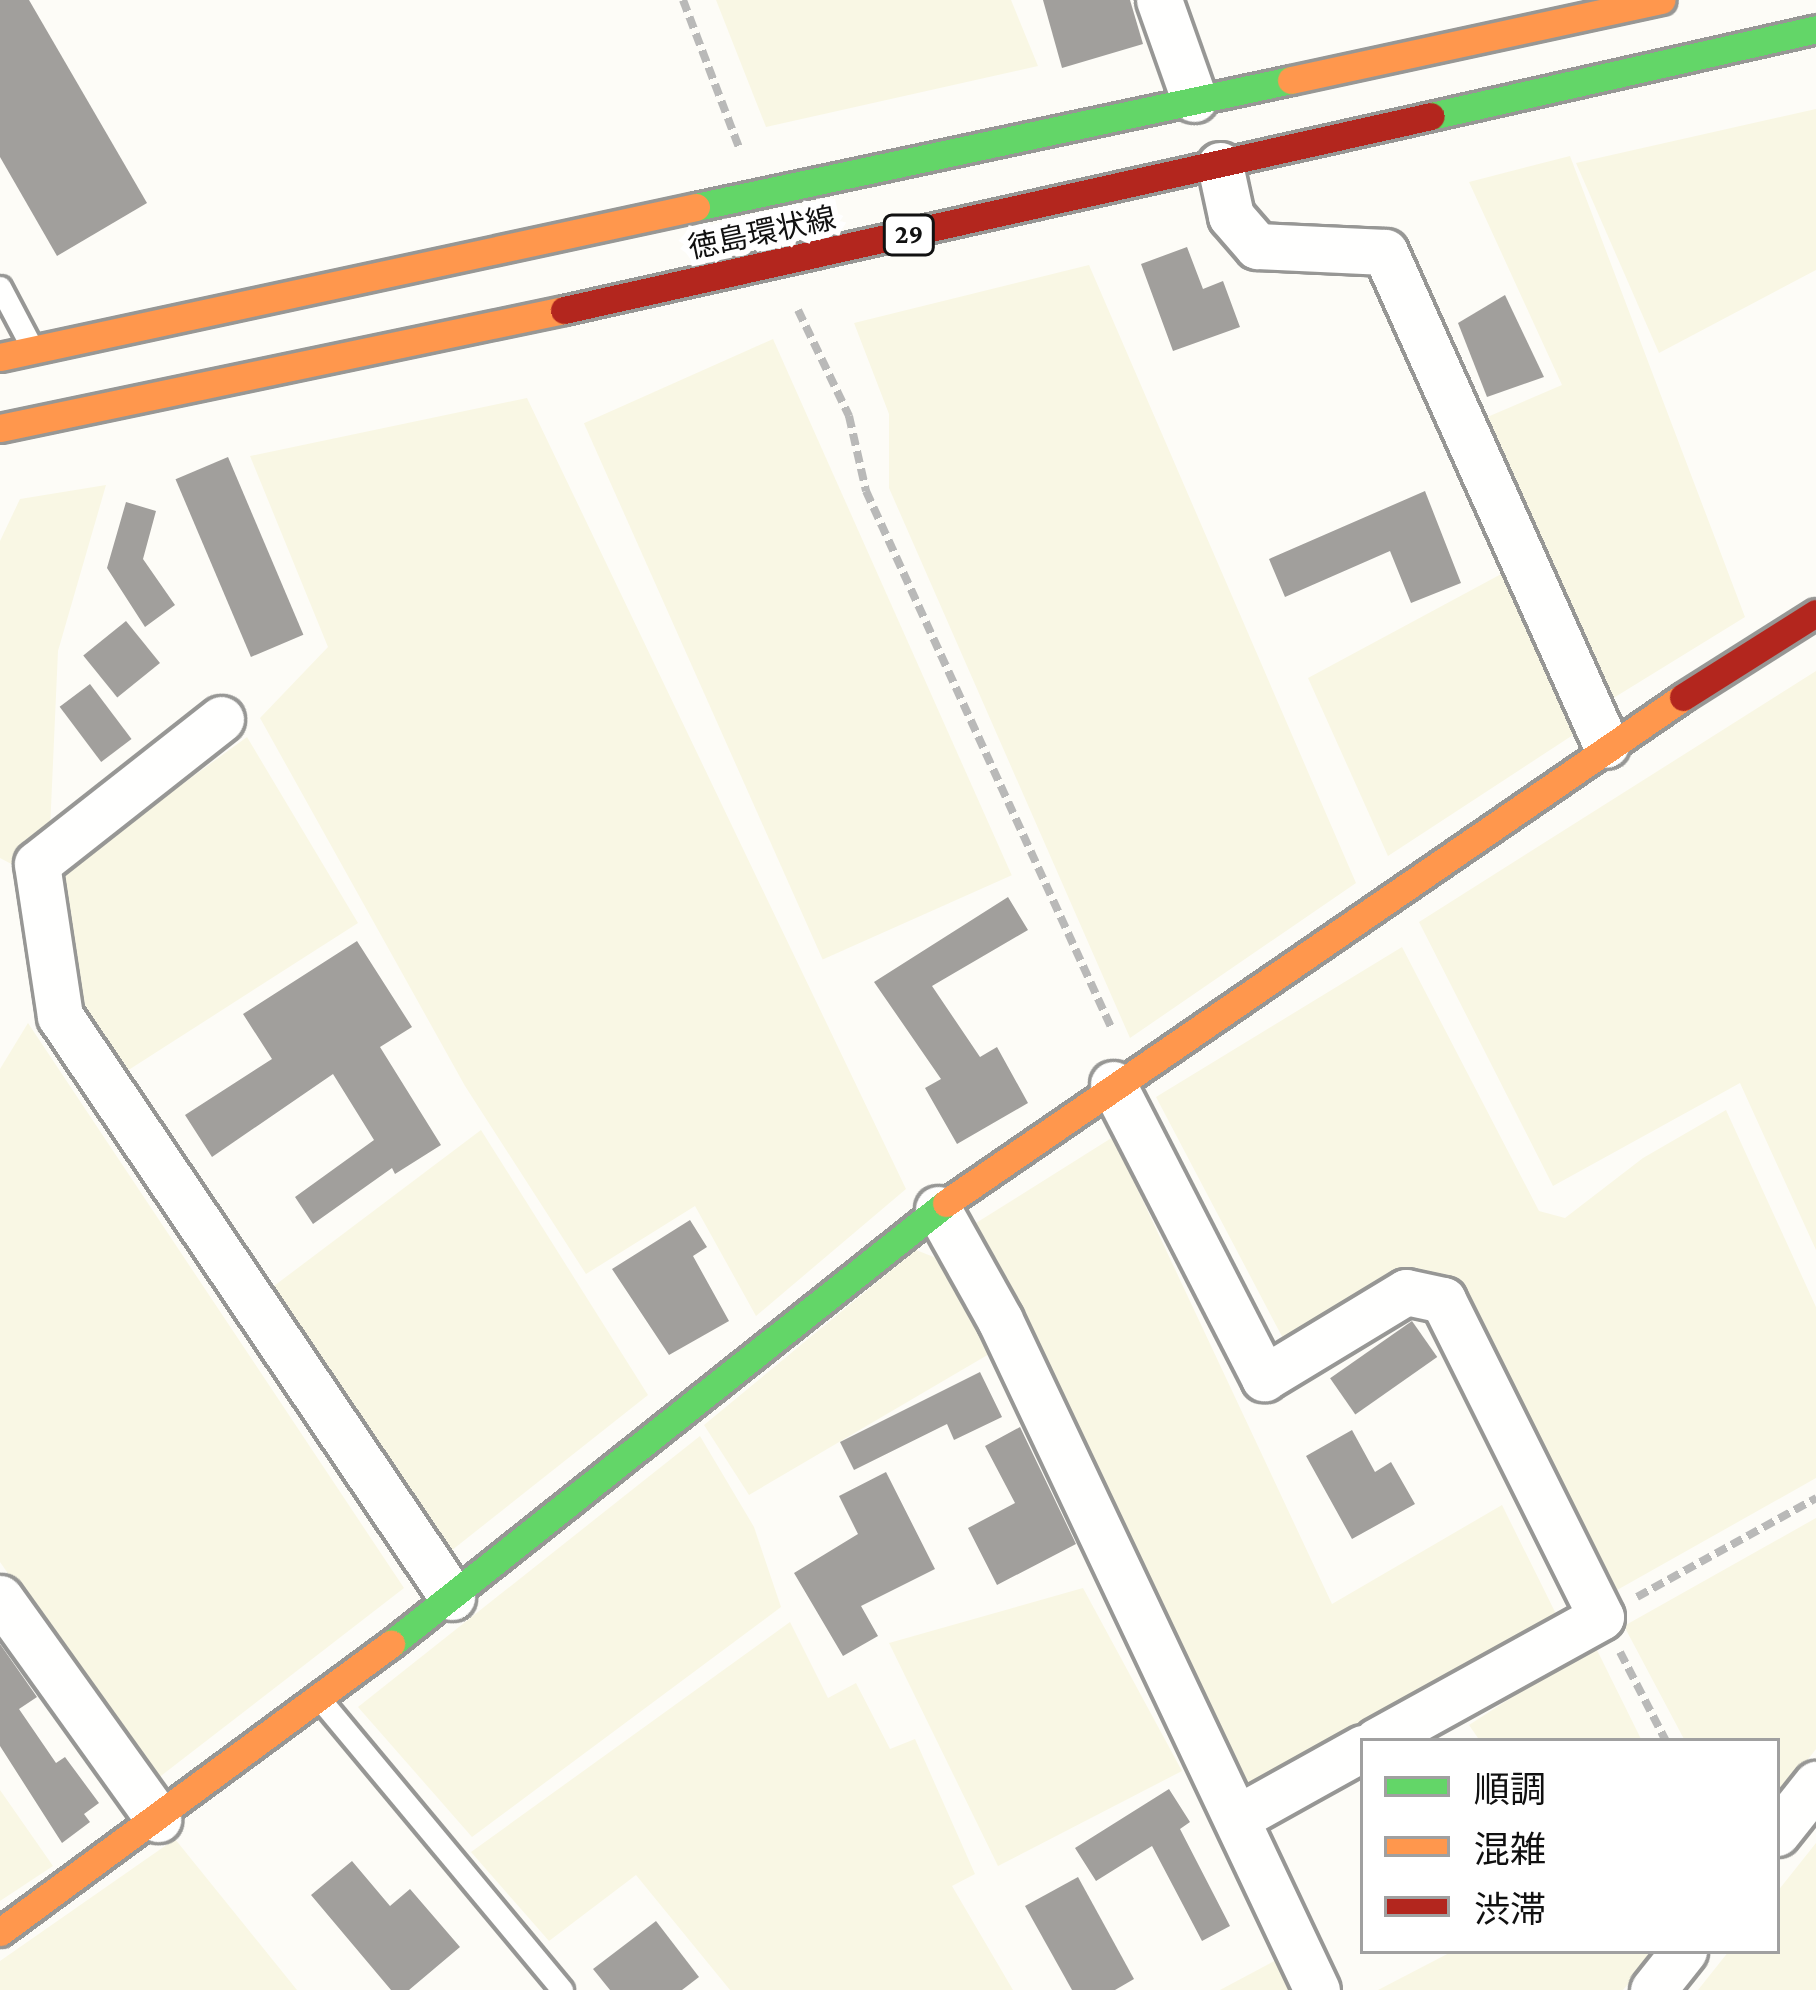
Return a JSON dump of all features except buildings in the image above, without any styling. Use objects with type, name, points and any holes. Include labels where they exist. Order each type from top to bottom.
[{"type":"main road","name":"徳島環状線","points":[[0,357],[1661,0]]},
{"type":"main road","name":"徳島環状線","points":[[0,428],[777,265],[1816,29]]},
{"type":"main road","points":[[0,1932],[321,1700],[938,1210],[1122,1077],[1606,745],[1816,613]]},
{"type":"street","points":[[1159,0],[1194,99]]},
{"type":"street","points":[[1220,165],[1232,216],[1257,247],[1384,252],[1606,745]]},
{"type":"street","points":[[221,719],[37,864],[60,1016],[452,1597]]},
{"type":"street","points":[[1122,1077],[1264,1378],[1406,1292],[1443,1300],[1601,1617],[1381,1738]]},
{"type":"street","points":[[938,1210],[1000,1319],[1317,1990]]},
{"type":"street","points":[[0,1598],[158,1819]]},
{"type":"street","points":[[1237,1818],[1360,1750]]},
{"type":"street","points":[[1780,1829],[1816,1784]]},
{"type":"street","points":[[1653,1990],[1682,1954]]},
{"type":"lane","points":[[0,286],[33,350]]},
{"type":"lane","points":[[321,1700],[562,1990]]},
{"type":"path","points":[[683,0],[758,197]]},
{"type":"path","points":[[777,265],[849,416],[866,491],[1122,1077]]},
{"type":"path","points":[[1664,1738],[1601,1617],[1816,1498]]},
{"type":"shaded area","points":[[716,0],[1011,0],[1038,66],[766,127]]},
{"type":"shaded area","points":[[1816,109],[1816,270],[1659,353],[1576,163]]},
{"type":"shaded area","points":[[1570,156],[1745,617],[1607,702],[1485,418],[1562,385],[1469,182]]},
{"type":"shaded area","points":[[1089,265],[1356,883],[1130,1038],[889,488],[889,414],[854,323]]},
{"type":"shaded area","points":[[773,339],[1012,875],[823,959],[584,423]]},
{"type":"shaded area","points":[[527,398],[906,1189],[756,1316],[695,1206],[586,1274],[465,1086],[260,718],[328,647],[250,456]]},
{"type":"shaded area","points":[[106,485],[58,651],[50,830],[19,868],[0,858],[0,541],[20,499]]},
{"type":"shaded area","points":[[1505,572],[1576,733],[1388,856],[1308,678]]},
{"type":"shaded area","points":[[1816,671],[1816,1250],[1740,1083],[1553,1186],[1419,922]]},
{"type":"shaded area","points":[[247,737],[358,923],[116,1078],[74,990],[52,879]]},
{"type":"shaded area","points":[[1402,947],[1539,1211],[1565,1218],[1643,1158],[1726,1110],[1816,1307],[1816,1478],[1610,1594],[1450,1281],[1411,1270],[1287,1346],[1156,1097]]},
{"type":"shaded area","points":[[28,1023],[404,1588],[153,1782],[0,1562],[0,1069]]},
{"type":"shaded area","points":[[481,1130],[648,1395],[437,1562],[262,1295]]},
{"type":"shaded area","points":[[1113,1137],[1332,1604],[1502,1505],[1562,1626],[1252,1793],[976,1223]]},
{"type":"shaded area","points":[[916,1250],[949,1263],[996,1350],[749,1495],[704,1425]]},
{"type":"shaded area","points":[[700,1436],[754,1527],[781,1607],[472,1837],[358,1707]]},
{"type":"shaded area","points":[[1816,1518],[1816,1749],[1780,1795],[1780,1738],[1683,1738],[1624,1626]]},
{"type":"shaded area","points":[[1083,1588],[1182,1771],[998,1866],[889,1643]]},
{"type":"shaded area","points":[[790,1622],[828,1698],[856,1683],[890,1749],[915,1739],[975,1874],[952,1886],[1013,1990],[730,1990],[636,1875],[549,1941],[471,1852]]},
{"type":"shaded area","points":[[1594,1644],[1641,1738],[1478,1738],[1469,1725]]},
{"type":"shaded area","points":[[0,1790],[53,1866],[0,1901]]},
{"type":"shaded area","points":[[175,1839],[297,1990],[0,1990],[0,1961]]},
{"type":"shaded area","points":[[1816,1843],[1816,1990],[1698,1990],[1727,1954],[1780,1954],[1780,1888]]},
{"type":"shaded area","points":[[1447,1954],[1653,1954],[1623,1990],[1378,1990]]},
{"type":"shaded area","points":[[1278,1959],[1292,1990],[1220,1990]]},
{"type":"traffic: fast","points":[[1431,116],[1816,29]]},
{"type":"traffic: fast","points":[[696,207],[1291,80]]},
{"type":"traffic: fast","points":[[391,1644],[946,1203]]},
{"type":"traffic: slow","points":[[1291,80],[1661,0]]},
{"type":"traffic: slow","points":[[0,357],[696,207]]},
{"type":"traffic: slow","points":[[0,428],[564,310]]},
{"type":"traffic: slow","points":[[946,1203],[1683,697]]},
{"type":"traffic: slow","points":[[0,1932],[391,1644]]},
{"type":"traffic: jam","points":[[564,310],[1431,116]]},
{"type":"traffic: jam","points":[[1683,697],[1816,613]]}]
